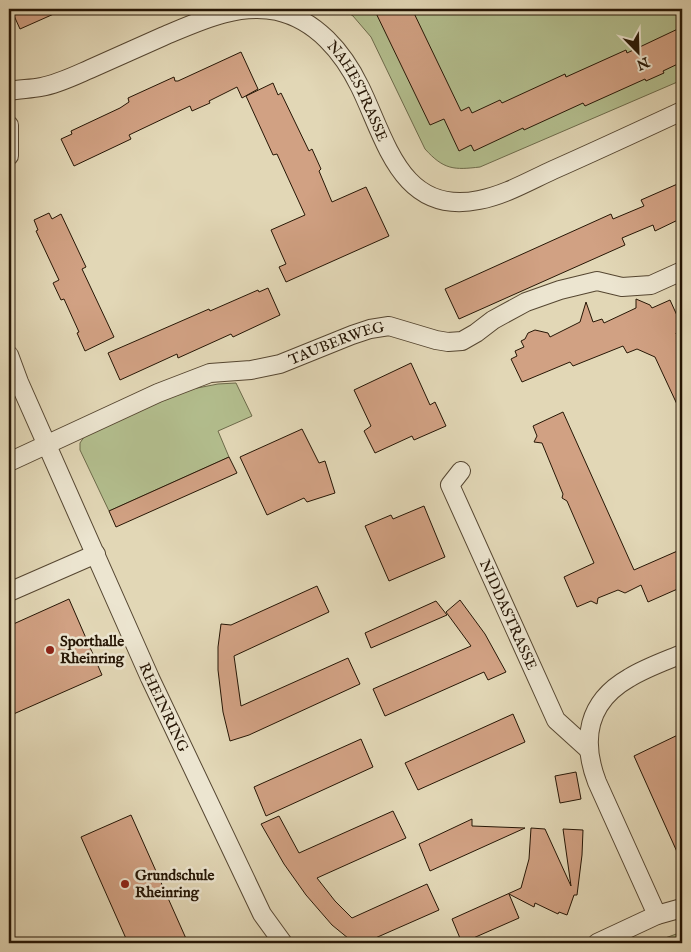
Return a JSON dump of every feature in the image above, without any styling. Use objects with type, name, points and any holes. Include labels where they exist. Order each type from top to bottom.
[{"type":"street","name":"NAHESTRASSE","points":[[9,90],[42,87],[70,77],[206,18],[233,11],[257,9],[278,12],[298,18],[332,43],[360,86],[394,161],[413,186],[424,194],[436,199],[464,202],[480,200],[510,190],[682,111]]},
{"type":"street","points":[[9,125],[9,156]]},
{"type":"street","name":"TAUBERWEG","points":[[9,462],[158,393],[210,373],[251,370],[280,364],[370,329],[389,326],[436,340],[448,342],[462,341],[526,302],[560,290],[597,281],[622,287],[651,285],[682,271]]},
{"type":"street","name":"RHEINRING","points":[[9,355],[150,678],[262,914],[283,943]]},
{"type":"street","name":"NIDDASTRASSE","points":[[461,471],[450,485],[545,696],[556,720],[588,749]]},
{"type":"street","points":[[9,592],[96,554]]},
{"type":"street","points":[[657,915],[597,782],[588,749],[589,732],[594,714],[609,693],[628,678],[682,654]]},
{"type":"street","points":[[597,943],[657,915],[682,908]]},
{"type":"green space","points":[[343,9],[672,9],[682,12],[682,80],[480,167],[450,167],[438,161],[425,149],[371,37],[353,16]]},
{"type":"green space","points":[[236,383],[252,416],[218,431],[229,457],[109,511],[80,450],[80,443],[88,431],[187,390],[218,384]]},
{"type":"green space","points":[[682,932],[682,943],[651,943]]},
{"type":"building","points":[[11,9],[65,9],[20,29]]},
{"type":"building","points":[[374,9],[412,9],[461,111],[469,107],[472,113],[500,100],[502,103],[565,74],[566,77],[626,50],[627,53],[682,27],[682,62],[646,81],[645,79],[585,106],[583,103],[474,151],[471,145],[459,151],[444,119],[430,125]]},
{"type":"building","points":[[241,52],[258,89],[242,98],[237,87],[192,111],[190,106],[129,135],[131,139],[74,166],[61,139],[72,134],[71,131],[120,108],[129,102],[128,98],[174,77],[175,81],[178,81]]},
{"type":"building","points":[[273,83],[278,95],[281,93],[309,151],[312,149],[332,202],[366,187],[389,236],[286,282],[279,267],[286,264],[271,230],[305,215],[277,154],[273,155],[246,96]]},
{"type":"building","points":[[682,182],[682,218],[655,231],[653,225],[622,238],[625,245],[459,319],[445,289],[611,214],[613,219],[644,206],[641,200]]},
{"type":"building","points":[[49,213],[52,219],[61,214],[86,267],[82,269],[114,337],[85,351],[77,333],[79,332],[64,299],[61,300],[53,283],[59,280],[36,231],[38,230],[34,220]]},
{"type":"building","points":[[268,288],[280,315],[233,337],[231,334],[178,358],[177,354],[120,380],[108,353],[209,309],[210,311],[258,290],[259,292]]},
{"type":"building","points":[[636,299],[650,305],[652,308],[670,300],[680,322],[676,334],[682,335],[682,415],[655,357],[637,349],[627,353],[623,346],[573,366],[570,362],[522,382],[511,359],[517,356],[515,351],[524,347],[521,341],[525,339],[528,333],[535,330],[548,333],[550,337],[580,322],[586,302],[593,322],[602,319],[604,323],[636,308]]},
{"type":"building","points":[[411,363],[430,405],[435,402],[446,426],[414,440],[412,436],[375,453],[364,431],[371,426],[354,390]]},
{"type":"building","points":[[563,412],[634,570],[682,549],[682,587],[648,602],[641,585],[625,593],[618,590],[598,598],[597,604],[591,601],[577,607],[564,577],[594,563],[567,501],[562,498],[563,494],[542,443],[534,442],[537,436],[533,426]]},
{"type":"building","points":[[302,429],[319,463],[325,461],[335,493],[307,502],[304,498],[267,515],[240,457]]},
{"type":"building","points":[[229,457],[237,473],[116,527],[109,511]]},
{"type":"building","points":[[424,506],[445,557],[389,581],[365,526],[391,515],[393,519]]},
{"type":"building","points":[[317,586],[329,612],[234,656],[241,706],[348,658],[360,684],[249,735],[230,741],[223,712],[218,670],[221,624],[231,625]]},
{"type":"building","name":"Sporthalle Rheinring","points":[[69,599],[102,675],[9,716],[9,626]]},
{"type":"building","points":[[460,600],[485,634],[506,672],[488,680],[484,672],[385,716],[373,689],[471,646],[446,612]]},
{"type":"building","points":[[436,601],[447,615],[371,648],[365,633]]},
{"type":"building","points":[[513,714],[525,742],[418,790],[405,763]]},
{"type":"building","points":[[682,733],[682,863],[634,756]]},
{"type":"building","points":[[361,739],[373,767],[266,816],[254,787]]},
{"type":"building","points":[[576,772],[581,799],[560,803],[555,776]]},
{"type":"building","points":[[393,811],[406,838],[317,878],[335,901],[352,918],[427,884],[439,910],[364,943],[354,943],[332,925],[306,895],[284,864],[261,824],[279,816],[299,853]]},
{"type":"building","points":[[131,815],[188,943],[128,943],[81,837]]},
{"type":"building","points":[[472,819],[472,826],[525,828],[430,871],[419,844]]},
{"type":"building","points":[[531,828],[545,829],[571,886],[563,829],[583,830],[577,895],[574,895],[567,915],[559,912],[558,914],[535,903],[534,907],[509,894],[519,918],[462,943],[452,919],[521,888],[529,859]]},
{"type":"place","name":"Sporthalle Rheinring","points":[[50,650]]},
{"type":"place","name":"Grundschule Rheinring","points":[[125,884]]}]
